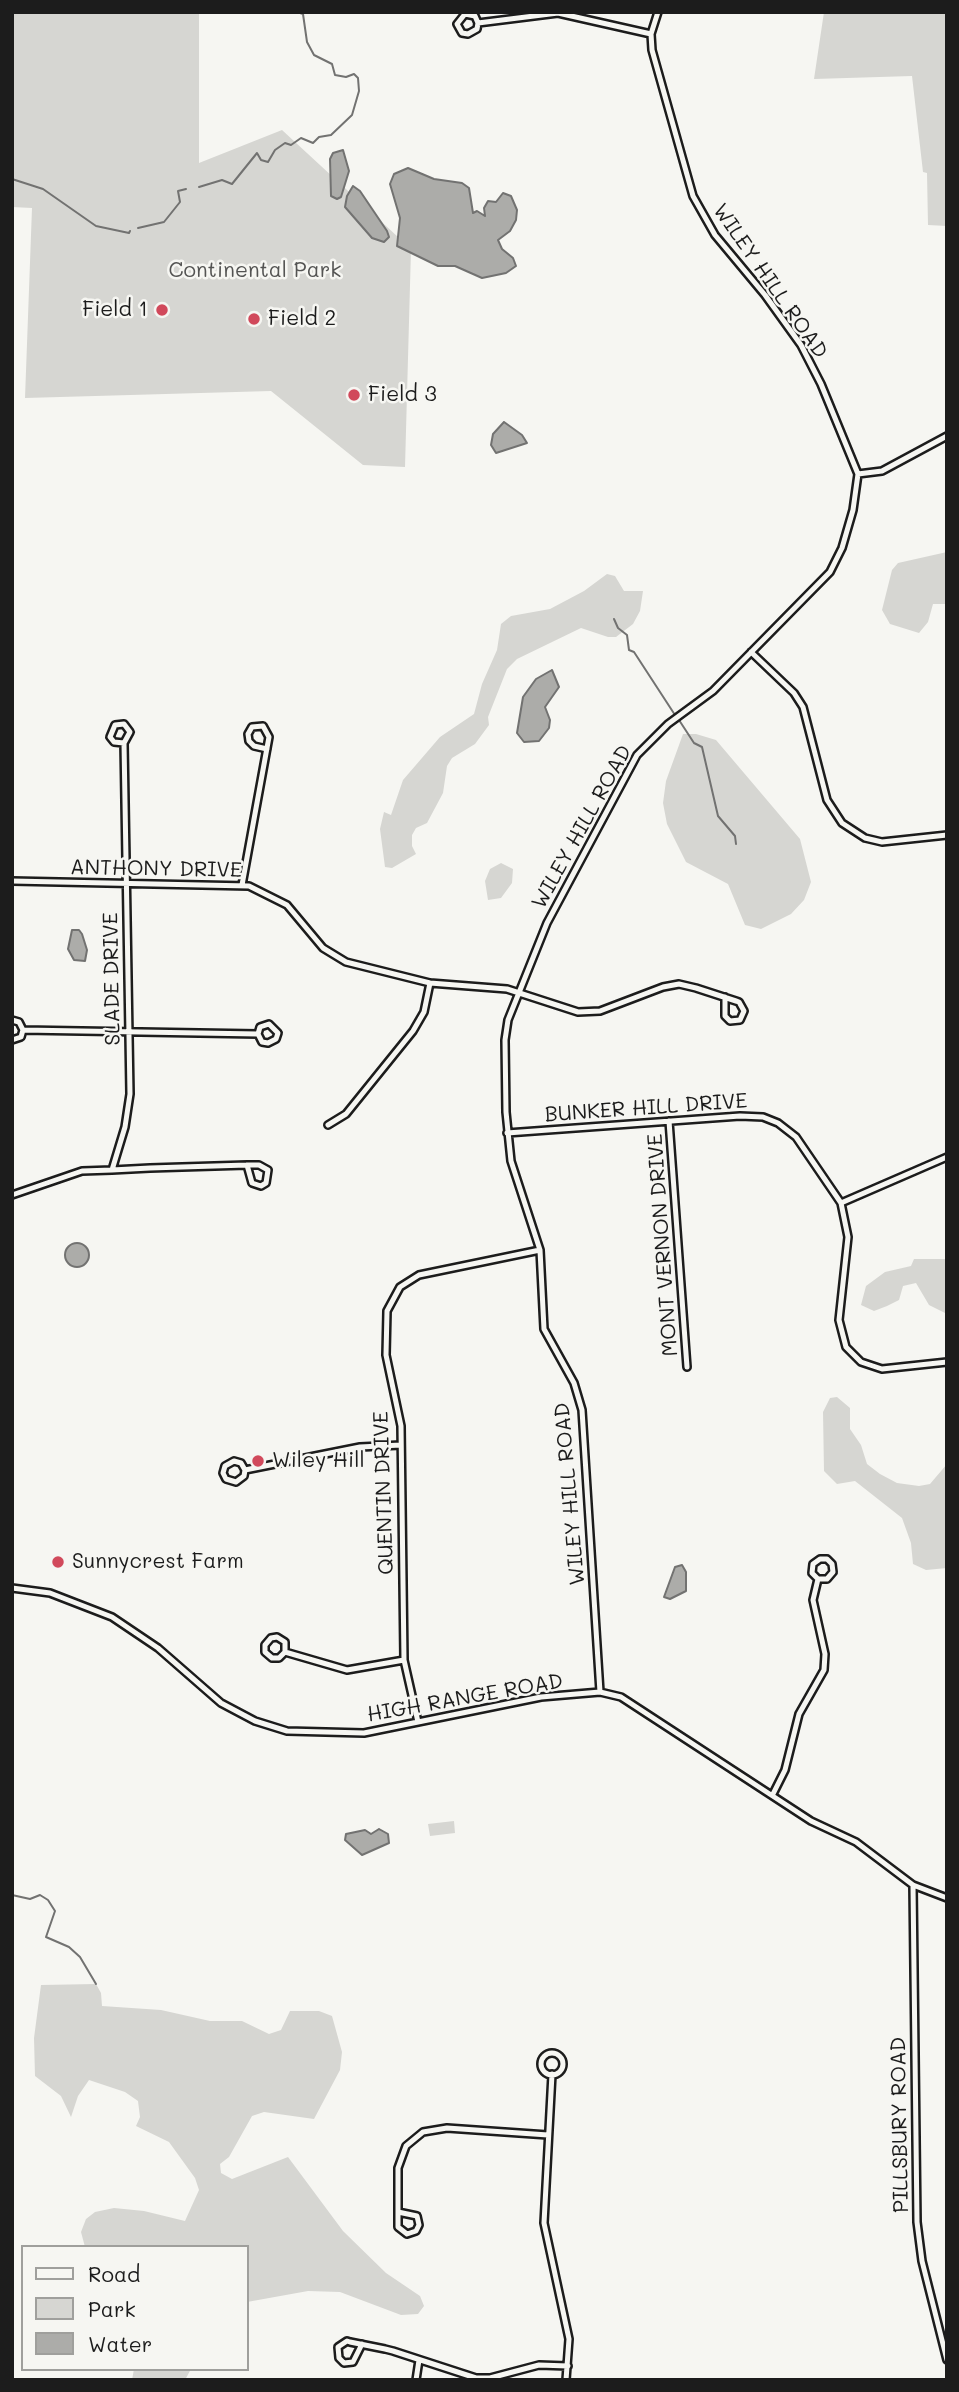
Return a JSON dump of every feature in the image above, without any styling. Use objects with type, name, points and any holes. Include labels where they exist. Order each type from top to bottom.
[{"type":"street","name":"WILEY HILL ROAD","points":[[600,1692],[582,1410],[574,1383],[544,1329],[540,1250],[513,1172],[506,1133],[505,1040],[508,1020],[547,923],[637,755],[664,727],[713,691],[811,594],[835,563],[853,510],[858,474],[821,384],[801,345],[765,295],[715,235],[700,211],[689,185],[658,72],[651,34],[658,12]]},
{"type":"street","points":[[478,23],[558,13],[651,34]]},
{"type":"street","points":[[858,474],[882,471],[947,436]]},
{"type":"street","points":[[751,652],[785,684],[803,707],[810,724],[825,795],[842,823],[855,833],[882,842],[947,835]]},
{"type":"street","points":[[242,885],[267,749],[268,730],[259,725],[252,727],[248,737],[251,744],[267,749]]},
{"type":"street","name":"SLADE DRIVE","points":[[112,1170],[129,1105],[124,743]]},
{"type":"street","name":"ANTHONY DRIVE","points":[[12,881],[242,885],[269,894],[287,905],[336,957],[430,984],[519,992],[583,1013],[600,1011],[674,985],[685,985],[725,997]]},
{"type":"street","points":[[328,1125],[346,1114],[413,1031],[424,1012],[430,984]]},
{"type":"street","points":[[725,997],[742,1004],[744,1014],[740,1020],[730,1021],[725,1016],[725,997]]},
{"type":"street","points":[[12,1020],[19,1022],[23,1031],[21,1037],[12,1040]]},
{"type":"street","points":[[23,1031],[258,1034]]},
{"type":"street","name":"BUNKER HILL DRIVE","points":[[506,1133],[740,1116],[773,1121],[796,1137],[841,1203]]},
{"type":"street","name":"MONT VERNON DRIVE","points":[[670,1121],[687,1367]]},
{"type":"street","points":[[947,1157],[841,1203],[848,1237],[839,1326],[849,1351],[861,1362],[882,1369],[947,1362]]},
{"type":"street","points":[[12,1195],[71,1173],[112,1170],[247,1165],[266,1167],[270,1177],[266,1183],[261,1186],[252,1182],[247,1165]]},
{"type":"street","name":"QUENTIN DRIVE","points":[[418,1722],[404,1660],[400,1415],[385,1350],[387,1311],[396,1292],[409,1280],[424,1274],[540,1250]]},
{"type":"street","points":[[245,1469],[242,1479],[236,1482],[226,1479],[223,1473],[225,1466],[234,1461],[245,1469],[353,1448],[401,1446]]},
{"type":"street","points":[[820,1559],[827,1559],[832,1564],[833,1572],[827,1579],[818,1579],[812,1573],[813,1564],[820,1559]]},
{"type":"street","points":[[773,1794],[785,1770],[799,1714],[824,1670],[825,1654],[813,1600],[818,1579]]},
{"type":"street","name":"HIGH RANGE ROAD","points":[[12,1588],[39,1590],[112,1617],[158,1648],[221,1703],[276,1728],[309,1734],[353,1733],[541,1697],[600,1692],[631,1702],[811,1821],[865,1849],[913,1885],[947,1898]]},
{"type":"street","points":[[271,1638],[280,1638],[286,1645],[285,1651],[281,1657],[272,1658],[265,1652],[265,1642],[271,1638]]},
{"type":"street","points":[[285,1651],[347,1670],[404,1660]]},
{"type":"street","name":"PILLSBURY ROAD","points":[[913,1885],[917,2222],[922,2261],[947,2360]]},
{"type":"street","points":[[551,2053],[557,2054],[563,2062],[560,2071],[552,2074],[546,2072],[542,2065],[545,2056],[551,2053]]},
{"type":"street","points":[[552,2074],[544,2229],[568,2334],[566,2380]]},
{"type":"street","points":[[398,2212],[417,2216],[419,2222],[416,2231],[410,2234],[401,2231],[398,2212],[400,2157],[410,2142],[423,2132],[447,2128],[548,2135]]},
{"type":"street","points":[[362,2344],[353,2362],[344,2362],[339,2358],[337,2352],[341,2344],[362,2344],[481,2378],[539,2365],[568,2367]]},
{"type":"street","points":[[416,2380],[419,2360]]},
{"type":"green space","name":"Continental Park","points":[[12,12],[199,12],[199,163],[282,130],[411,249],[405,467],[363,465],[271,391],[25,398],[32,208],[12,207]]},
{"type":"green space","points":[[824,12],[947,12],[947,226],[928,225],[927,173],[923,172],[912,76],[814,79]]},
{"type":"green space","points":[[947,552],[947,604],[933,604],[928,622],[919,633],[890,624],[882,610],[892,570],[898,563]]},
{"type":"green space","points":[[607,574],[615,576],[624,591],[643,591],[640,611],[633,624],[616,637],[581,628],[517,659],[507,669],[488,717],[489,725],[475,744],[452,758],[447,766],[443,793],[427,823],[416,828],[412,835],[412,846],[416,854],[392,868],[385,867],[380,829],[384,812],[391,815],[403,780],[440,737],[474,714],[482,684],[497,650],[501,624],[511,616],[550,609],[584,591]]},
{"type":"green space","points":[[683,734],[696,734],[716,740],[800,839],[811,882],[804,900],[791,914],[761,929],[745,925],[728,884],[686,862],[667,824],[663,803],[666,781]]},
{"type":"green space","points":[[501,863],[513,869],[512,883],[501,898],[488,900],[485,881],[490,869]]},
{"type":"green space","points":[[914,1259],[947,1259],[947,1314],[929,1305],[916,1283],[903,1286],[899,1300],[887,1306],[874,1311],[861,1305],[866,1286],[885,1272],[911,1266]]},
{"type":"green space","points":[[837,1397],[850,1408],[850,1429],[861,1445],[867,1464],[880,1474],[897,1483],[919,1486],[930,1484],[947,1464],[947,1568],[926,1570],[913,1564],[911,1543],[902,1518],[855,1481],[837,1484],[824,1471],[823,1412],[830,1398]]},
{"type":"green space","points":[[454,1821],[455,1833],[430,1836],[428,1824]]},
{"type":"green space","points":[[96,1984],[101,1993],[102,2006],[161,2010],[210,2021],[242,2021],[269,2034],[281,2030],[290,2011],[319,2011],[332,2016],[342,2052],[340,2070],[314,2119],[264,2112],[252,2116],[229,2157],[220,2164],[221,2173],[232,2179],[288,2157],[343,2231],[386,2273],[420,2296],[424,2306],[418,2314],[401,2315],[340,2292],[308,2291],[248,2302],[248,2245],[84,2245],[81,2232],[86,2219],[95,2212],[114,2208],[144,2211],[185,2221],[199,2190],[195,2178],[169,2142],[136,2126],[140,2117],[138,2101],[125,2092],[89,2080],[78,2096],[71,2117],[61,2096],[35,2076],[34,2038],[41,1985]]},
{"type":"green space","points":[[134,2371],[190,2371],[185,2380],[132,2380]]},
{"type":"water","points":[[343,150],[349,171],[341,197],[337,199],[331,196],[330,159],[333,153]]},
{"type":"water","points":[[408,168],[434,179],[462,183],[469,188],[473,213],[477,211],[485,216],[484,208],[488,201],[496,202],[503,193],[511,196],[517,210],[516,220],[510,231],[498,240],[516,266],[506,273],[482,278],[455,266],[438,266],[397,246],[400,218],[390,184],[394,174]]},
{"type":"water","points":[[353,186],[360,191],[387,231],[389,237],[384,242],[372,238],[345,207]]},
{"type":"water","points":[[504,422],[522,435],[527,443],[496,453],[491,445],[493,434]]},
{"type":"water","points":[[552,670],[559,687],[545,707],[550,720],[549,728],[539,741],[524,742],[517,733],[523,697],[536,679]]},
{"type":"water","points":[[72,930],[79,930],[82,934],[87,950],[85,961],[74,960],[68,949]]},
{"type":"water","points":[[77,1243],[88,1250],[89,1255],[82,1266],[77,1267],[66,1260],[65,1255],[72,1244]]},
{"type":"water","points":[[682,1565],[686,1572],[686,1591],[670,1599],[664,1597],[675,1567]]},
{"type":"water","points":[[379,1829],[388,1834],[389,1843],[362,1855],[345,1840],[346,1834],[365,1830],[371,1834]]},
{"type":"waterway","points":[[199,187],[222,180],[232,184],[257,153],[261,160],[268,162],[275,150],[285,143],[291,145],[301,138],[313,143],[319,137],[331,135],[352,115],[359,91],[358,78],[354,74],[346,77],[335,75],[332,64],[314,55],[307,42],[303,14],[297,12]]},
{"type":"waterway","points":[[12,179],[43,189],[96,226],[129,233],[130,231]]},
{"type":"waterway","points":[[138,228],[164,222],[180,202],[178,191],[186,189]]},
{"type":"waterway","points":[[614,619],[618,628],[627,635],[629,650],[634,652],[675,715]]},
{"type":"waterway","points":[[679,720],[694,743],[702,747],[718,816],[735,836],[736,844]]},
{"type":"waterway","points":[[12,1895],[30,1899],[40,1895],[48,1900],[55,1911],[46,1937],[69,1947],[80,1957],[96,1984]]},
{"type":"place","name":"Field 1","points":[[162,310]]},
{"type":"place","name":"Field 2","points":[[254,319]]},
{"type":"place","name":"Field 3","points":[[354,395]]},
{"type":"place","name":"Wiley Hill","points":[[258,1461]]},
{"type":"place","name":"Sunnycrest Farm","points":[[58,1562]]}]
